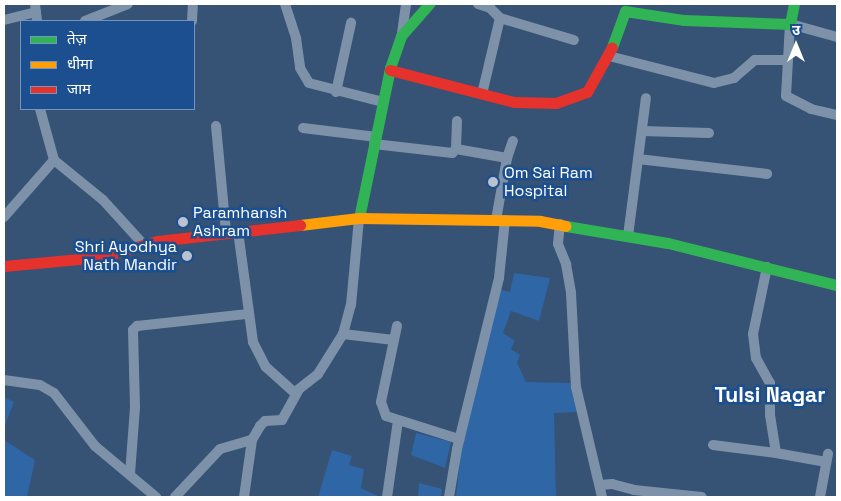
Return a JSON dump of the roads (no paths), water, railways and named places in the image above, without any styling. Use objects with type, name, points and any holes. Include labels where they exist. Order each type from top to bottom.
[{"type":"main road","points":[[359,218],[390,70],[402,36],[429,4]]},
{"type":"main road","points":[[390,70],[514,102],[556,103],[587,92],[609,56],[626,7],[684,20],[790,24],[794,4]]},
{"type":"main road","points":[[4,266],[101,257],[143,244],[226,232],[359,218],[501,220],[560,224],[628,236],[767,267],[837,285]]},
{"type":"street","points":[[88,20],[128,4]]},
{"type":"street","points":[[192,4],[192,20]]},
{"type":"street","points":[[285,4],[296,38],[300,68],[309,83],[336,92],[383,102]]},
{"type":"street","points":[[402,36],[406,4]]},
{"type":"street","points":[[478,4],[490,8],[500,18],[574,40]]},
{"type":"street","points":[[4,20],[36,12]]},
{"type":"street","points":[[482,94],[500,18]]},
{"type":"street","points":[[336,92],[351,23]]},
{"type":"street","points":[[837,37],[790,24],[786,96],[811,109],[837,115]]},
{"type":"street","points":[[609,56],[714,83],[734,78],[755,60],[788,60]]},
{"type":"street","points":[[628,236],[646,98]]},
{"type":"street","points":[[40,110],[54,160],[103,200],[143,244]]},
{"type":"street","points":[[456,149],[457,121]]},
{"type":"street","points":[[216,126],[226,232]]},
{"type":"street","points":[[303,128],[448,153],[456,149],[507,158]]},
{"type":"street","points":[[642,131],[710,133]]},
{"type":"street","points":[[449,497],[459,439],[499,278],[501,220],[507,158],[513,141]]},
{"type":"street","points":[[4,217],[54,160]]},
{"type":"street","points":[[638,160],[767,174]]},
{"type":"street","points":[[244,497],[252,440],[265,421],[282,420],[296,394],[318,374],[343,334],[351,305],[359,218]]},
{"type":"street","points":[[560,224],[558,244],[571,293],[576,388],[602,497]]},
{"type":"street","points":[[238,231],[248,314],[258,355],[296,394]]},
{"type":"street","points":[[767,267],[753,334],[756,358],[770,383],[770,415],[776,453]]},
{"type":"street","points":[[130,474],[135,407],[132,330],[137,326],[248,314]]},
{"type":"street","points":[[397,326],[382,402],[386,416],[459,439]]},
{"type":"street","points":[[343,334],[394,340]]},
{"type":"street","points":[[4,380],[40,385],[54,393],[95,446],[156,497]]},
{"type":"street","points":[[387,497],[398,421]]},
{"type":"street","points":[[175,497],[220,450],[252,440]]},
{"type":"street","points":[[713,445],[827,458],[820,497]]},
{"type":"street","points":[[600,486],[612,484],[634,490],[702,497]]},
{"type":"place","name":"Om Sai Ram Hospital","points":[[493,182]]},
{"type":"place","name":"Paramhansh Ashram","points":[[183,222]]},
{"type":"place","name":"Shri Ayodhya Nath Mandir","points":[[187,256]]},
{"type":"district","name":"Tulsi Nagar","points":[[770,395]]}]
